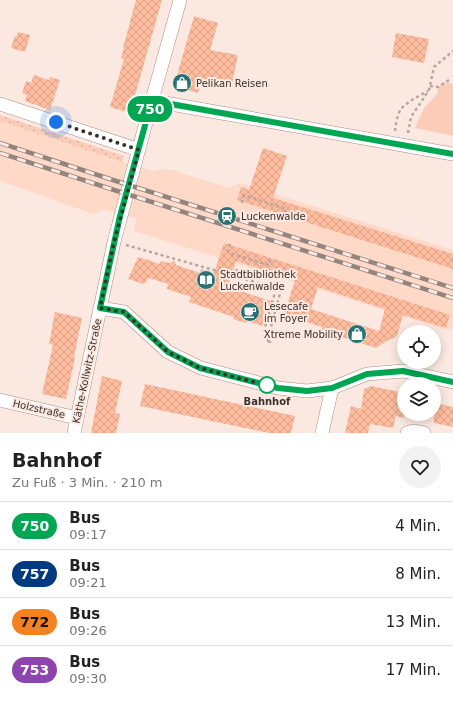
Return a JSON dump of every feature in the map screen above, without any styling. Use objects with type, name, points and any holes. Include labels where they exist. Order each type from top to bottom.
[{"type":"street","name":"Käthe-Kollwitz-Straße","points":[[74,433],[114,242],[180,0]]},
{"type":"street","points":[[152,100],[453,154]]},
{"type":"street","points":[[0,104],[139,150]]},
{"type":"street","points":[[100,308],[124,312],[168,352],[200,368],[278,388],[307,391],[332,388],[367,374],[403,371],[453,382]]},
{"type":"street","points":[[322,433],[332,388]]},
{"type":"street","name":"Holzstraße","points":[[0,400],[77,418]]},
{"type":"street","points":[[407,433],[413,431],[424,433]]},
{"type":"path","points":[[399,144],[411,117],[429,90],[434,67],[453,51]]},
{"type":"path","points":[[430,86],[438,87],[449,80]]},
{"type":"path","points":[[399,144],[396,120],[401,110],[411,101],[429,90]]},
{"type":"path","points":[[242,203],[244,196],[286,209],[284,216]]},
{"type":"path","points":[[114,242],[281,290],[270,330],[270,343],[263,334],[276,289]]},
{"type":"path","points":[[230,244],[228,252],[258,262],[269,265],[271,257]]},
{"type":"path","points":[[235,276],[237,270]]},
{"type":"shaded area","points":[[444,82],[453,84],[453,136],[415,128],[424,108],[438,93],[438,87]]},
{"type":"shaded area","points":[[0,115],[124,156],[122,162],[0,121]]},
{"type":"shaded area","points":[[0,121],[153,171],[163,169],[172,170],[229,188],[240,183],[453,250],[453,328],[446,330],[441,328],[441,325],[430,325],[134,231],[136,219],[105,210],[93,214],[0,181]]},
{"type":"building","points":[[136,0],[162,0],[130,113],[110,107],[124,59],[121,58],[123,48]]},
{"type":"building","points":[[194,16],[218,23],[210,50],[238,55],[231,88],[202,81],[198,93],[174,86]]},
{"type":"building","points":[[18,32],[30,35],[25,52],[11,48]]},
{"type":"building","points":[[396,33],[429,39],[424,63],[392,57]]},
{"type":"building","points":[[34,75],[49,80],[50,77],[60,80],[50,110],[25,101],[27,95],[22,93],[26,81],[31,83]]},
{"type":"building","points":[[263,148],[287,156],[273,198],[453,254],[453,269],[237,200],[241,187],[249,190]]},
{"type":"building","points":[[224,243],[450,315],[446,328],[441,326],[441,325],[436,325],[403,315],[400,325],[397,325],[397,336],[376,348],[321,330],[322,327],[284,315],[295,280],[236,261],[228,287],[271,301],[263,326],[233,319],[234,317],[189,302],[191,297],[167,289],[168,284],[149,278],[144,284],[128,279],[138,257],[160,264],[161,261],[169,263],[174,261],[176,265],[200,273],[201,269],[214,273]],"holes":[[[318,287],[385,309],[379,331],[311,309]]]},
{"type":"building","points":[[55,312],[82,318],[66,399],[42,394],[53,345],[49,344]]},
{"type":"building","points":[[102,376],[122,381],[115,413],[120,414],[116,433],[91,433]]},
{"type":"building","points":[[145,384],[295,416],[291,433],[269,433],[140,406]]},
{"type":"building","points":[[371,386],[397,391],[397,416],[393,428],[370,424],[368,433],[345,433],[351,406],[361,409],[364,389]]},
{"type":"building","points":[[441,404],[453,407],[453,427],[434,423],[434,421],[441,421]]},
{"type":"railway","points":[[0,143],[453,288]]},
{"type":"railway","points":[[0,153],[453,298]]},
{"type":"bus line","name":"750","points":[[453,154],[152,100],[120,216],[100,308],[124,312],[168,352],[200,368],[278,388],[307,391],[332,388],[367,374],[403,371],[453,382]]},
{"type":"place","name":"Pelikan Reisen","points":[[182,83]]},
{"type":"place","name":"Luckenwalde","points":[[227,216]]},
{"type":"place","name":"Stadtbibliothek Luckenwalde","points":[[206,280]]},
{"type":"place","name":"Lesecafe im Foyer","points":[[250,312]]},
{"type":"place","name":"Xtreme Mobility","points":[[357,334]]},
{"type":"place","name":"Bahnhof","points":[[267,385]]},
{"type":"route","points":[[56,122],[139,150],[120,216],[100,308],[124,312],[168,352],[200,368],[267,385]]}]
